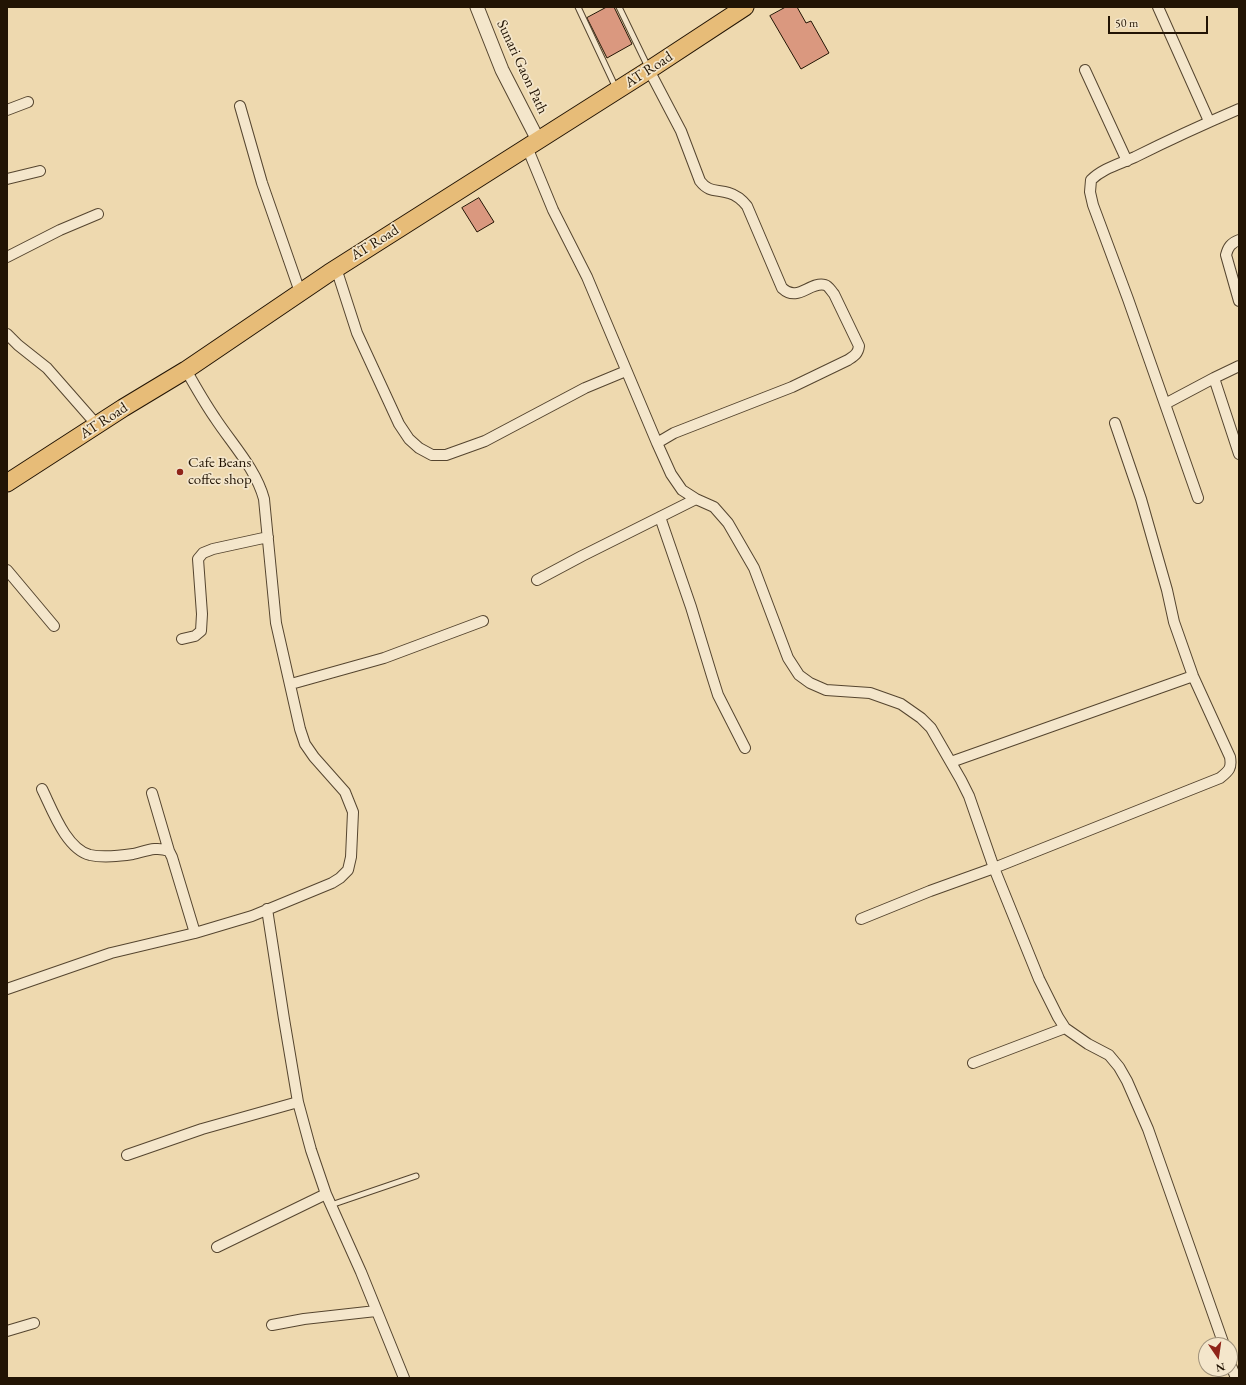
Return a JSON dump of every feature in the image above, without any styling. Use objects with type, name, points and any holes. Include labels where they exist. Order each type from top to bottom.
[{"type":"highway","name":"AT Road","points":[[7,483],[186,370],[336,268],[649,70],[744,7]]},
{"type":"street","name":"Sunari Gaon Path","points":[[477,7],[533,143]]},
{"type":"street","points":[[1158,7],[1209,121]]},
{"type":"street","points":[[649,70],[681,131],[700,181],[710,190],[730,193],[744,202],[782,288],[786,291],[798,293],[816,286],[824,285],[829,288],[834,294],[859,346],[859,351],[856,355],[841,364],[792,387],[674,433],[657,443]]},
{"type":"street","points":[[1085,70],[1127,161]]},
{"type":"street","points":[[7,110],[28,102]]},
{"type":"street","points":[[240,106],[262,183],[300,292]]},
{"type":"street","points":[[1198,498],[1093,205],[1090,192],[1091,180],[1099,172],[1127,161],[1209,121],[1239,109]]},
{"type":"street","points":[[533,143],[553,210],[587,277],[671,474],[682,490],[696,499],[714,507],[728,523],[754,568],[788,658],[799,676],[826,690],[870,693],[901,704],[932,728],[968,796],[994,868],[1039,979],[1058,1017],[1065,1028],[1088,1044],[1109,1055],[1119,1067],[1127,1081],[1148,1129],[1221,1337]]},
{"type":"street","points":[[7,179],[40,171]]},
{"type":"street","points":[[7,257],[60,230],[98,214]]},
{"type":"street","points":[[1239,240],[1228,247],[1226,255],[1239,301]]},
{"type":"street","points":[[336,268],[358,333],[399,424],[409,439],[419,448],[432,455],[446,455],[485,441],[585,388],[626,371]]},
{"type":"street","points":[[7,334],[18,345],[47,368],[97,425]]},
{"type":"street","points":[[1165,404],[1239,366]]},
{"type":"street","points":[[7,989],[111,953],[195,933],[252,916],[332,883],[348,870],[351,857],[353,812],[345,792],[314,757],[305,744],[300,729],[276,623],[264,499],[260,486],[186,370]]},
{"type":"street","points":[[1214,378],[1236,438],[1239,454]]},
{"type":"street","points":[[861,919],[1220,778],[1228,772],[1232,764],[1230,757],[1193,676],[1174,622],[1167,590],[1141,499],[1115,423]]},
{"type":"street","points":[[537,580],[696,499]]},
{"type":"street","points":[[660,517],[691,607],[718,694],[744,748]]},
{"type":"street","points":[[182,639],[195,636],[201,631],[202,614],[198,559],[203,553],[213,549],[268,537]]},
{"type":"street","points":[[7,570],[54,626]]},
{"type":"street","points":[[291,684],[384,658],[483,621]]},
{"type":"street","points":[[951,762],[1193,676]]},
{"type":"street","points":[[42,789],[57,820],[69,840],[76,847],[89,855],[119,856],[154,848],[169,850]]},
{"type":"street","points":[[152,793],[195,933]]},
{"type":"street","points":[[267,909],[298,1102],[311,1150],[326,1194],[361,1272],[404,1378]]},
{"type":"street","points":[[973,1063],[1065,1028]]},
{"type":"street","points":[[127,1155],[202,1129],[298,1102]]},
{"type":"street","points":[[217,1247],[326,1194]]},
{"type":"street","points":[[272,1325],[304,1319],[376,1311]]},
{"type":"street","points":[[7,1331],[34,1323]]},
{"type":"lane","points":[[578,7],[617,90]]},
{"type":"lane","points":[[619,7],[649,70]]},
{"type":"lane","points":[[331,1205],[416,1176]]},
{"type":"building","points":[[607,7],[614,7],[632,44],[607,58],[587,18]]},
{"type":"building","points":[[786,7],[797,7],[806,23],[811,21],[829,53],[801,69],[770,16]]},
{"type":"building","points":[[479,198],[494,222],[477,232],[462,208]]},
{"type":"place","name":"Cafe Beans coffee shop","points":[[180,472]]}]
